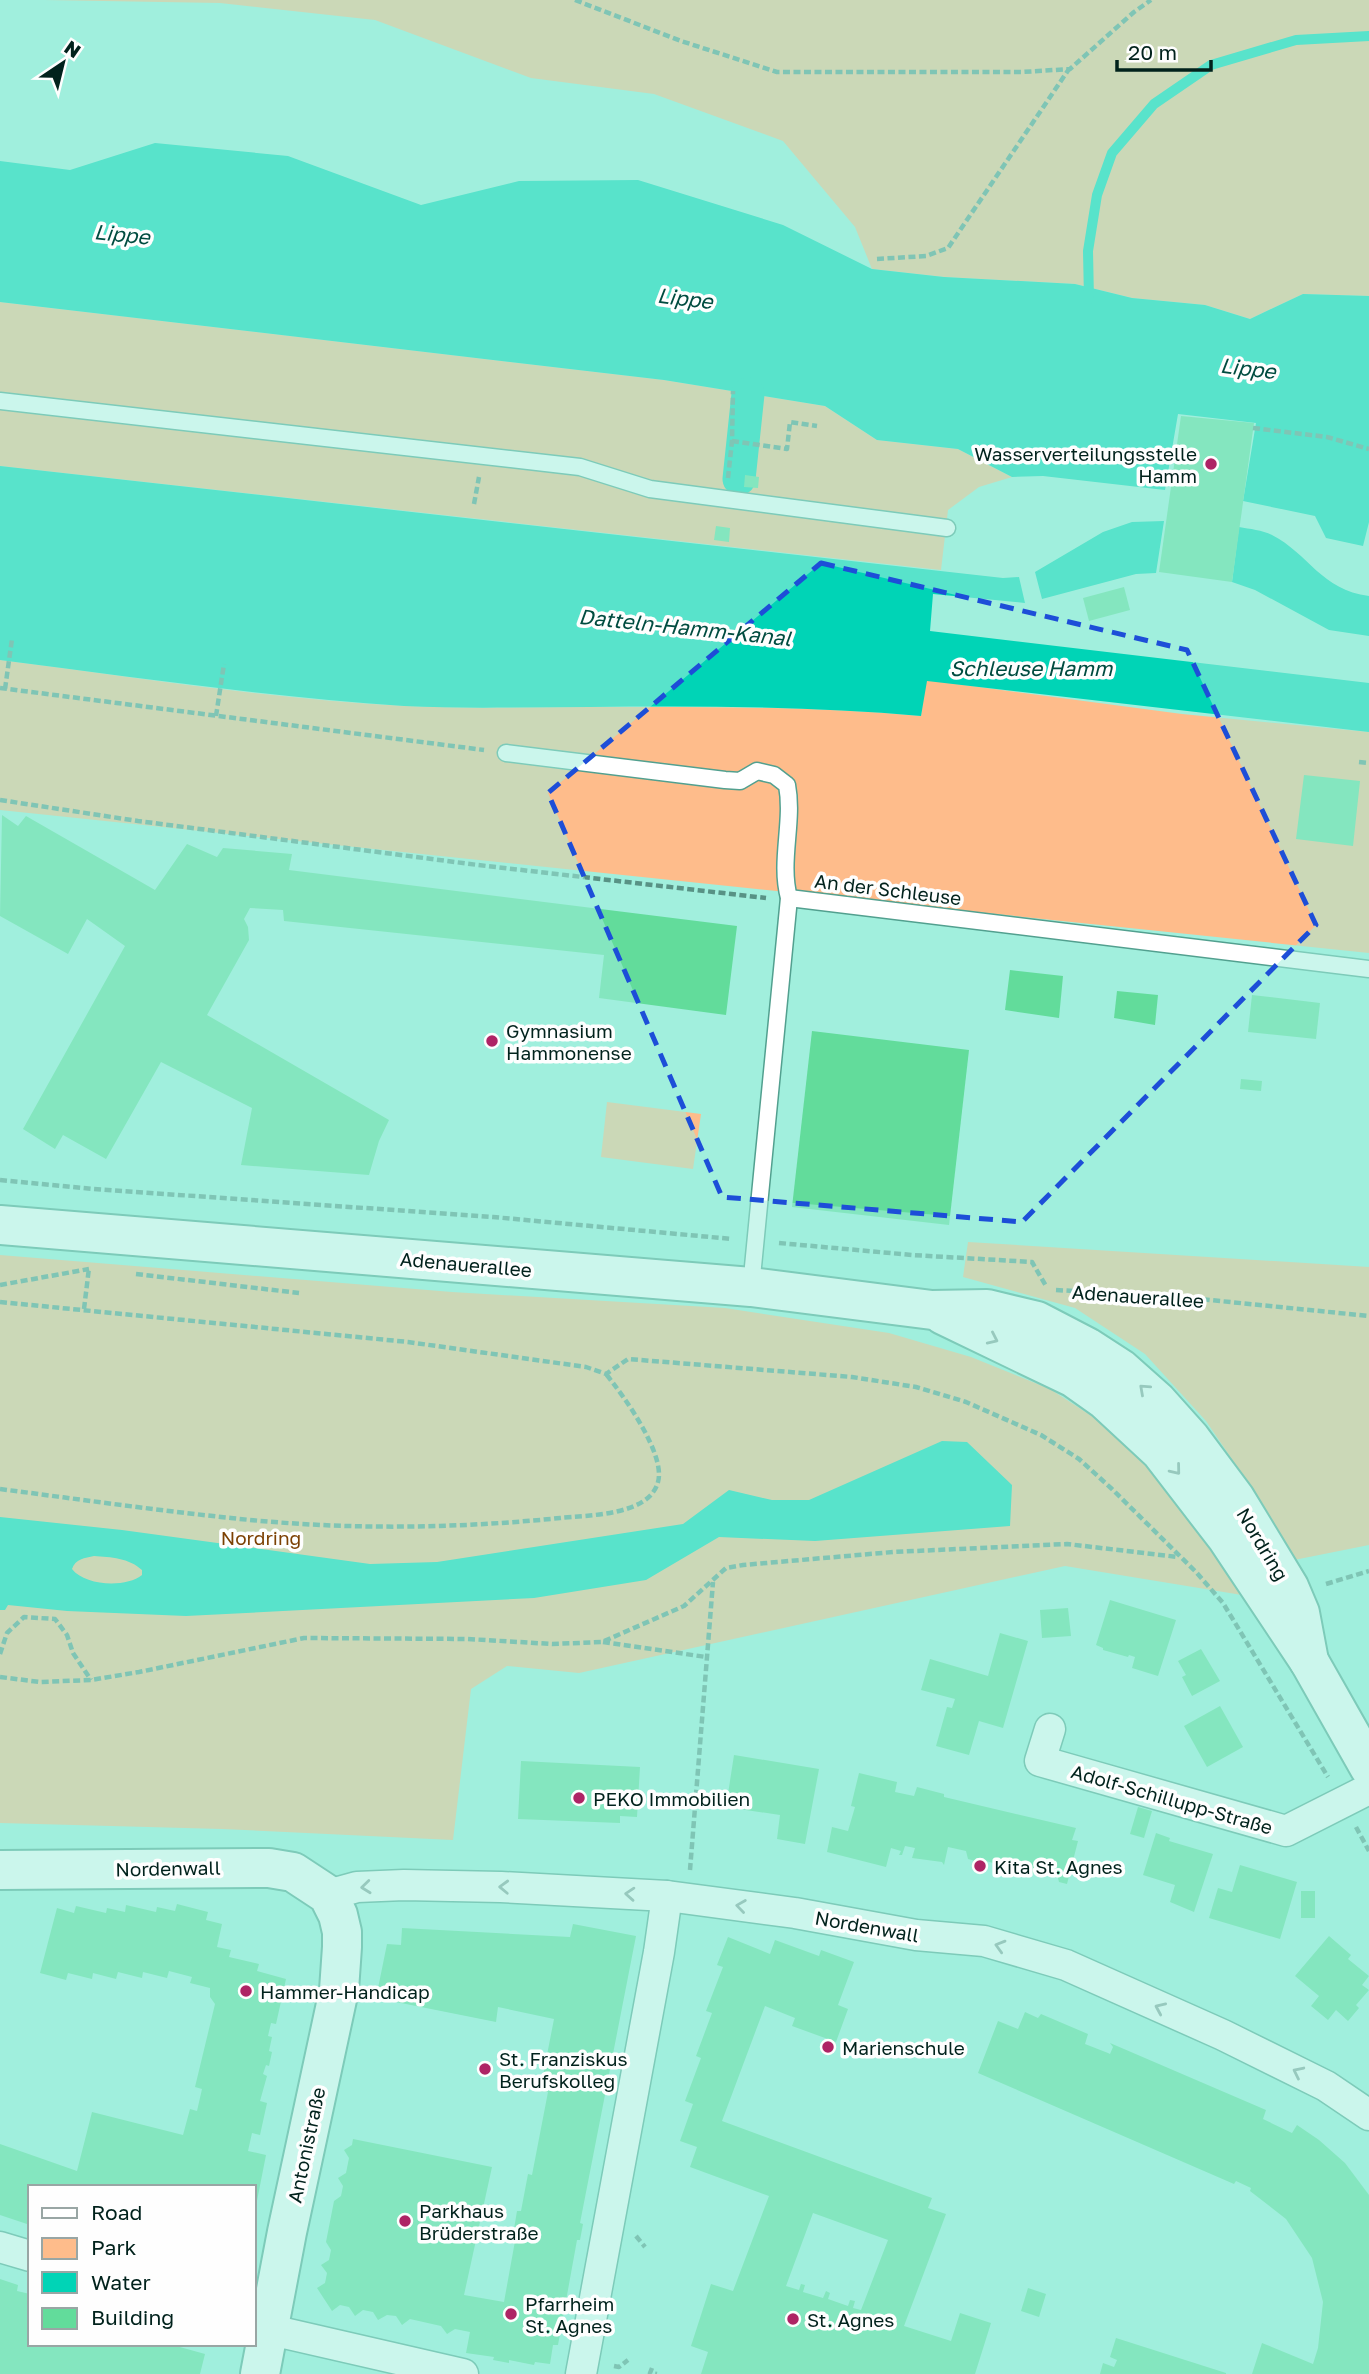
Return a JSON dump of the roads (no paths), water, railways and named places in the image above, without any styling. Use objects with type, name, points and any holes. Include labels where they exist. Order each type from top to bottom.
[{"type":"main road","name":"Adenauerallee","points":[[0,1225],[751,1287],[932,1310],[987,1309],[1037,1321],[1087,1347],[1121,1369],[1157,1401],[1191,1439]]},
{"type":"main road","name":"Adenauerallee","points":[[932,1310],[1038,1359],[1074,1378],[1105,1400],[1160,1451],[1227,1538]]},
{"type":"main road","name":"Nordring","points":[[1191,1439],[1235,1498],[1289,1587],[1300,1614],[1309,1661]]},
{"type":"main road","name":"Nordring","points":[[1227,1538],[1309,1661],[1369,1767]]},
{"type":"main road","name":"Nordenwall","points":[[0,1870],[269,1868],[293,1872],[333,1905]]},
{"type":"main road","name":"Antonistraße","points":[[260,2374],[261,2328],[339,1990],[342,1940],[333,1905]]},
{"type":"street","name":"Adolf-Schillupp-Straße","points":[[1050,1729],[1040,1761],[1286,1831],[1356,1796]]},
{"type":"street","name":"Nordenwall","points":[[333,1905],[357,1887],[501,1887],[677,1897],[795,1913],[916,1935],[984,1941],[1066,1965],[1326,2086],[1369,2115]]},
{"type":"street","points":[[581,2374],[659,1952],[677,1897]]},
{"type":"street","points":[[0,2247],[28,2255]]},
{"type":"street","points":[[261,2328],[463,2374]]},
{"type":"lane","points":[[0,401],[580,467],[650,489],[947,527]]},
{"type":"lane","points":[[506,753],[725,780],[740,781],[757,771],[774,775],[786,785],[790,800],[785,882],[789,898]]},
{"type":"lane","name":"An der Schleuse","points":[[751,1287],[789,898],[1369,970]]},
{"type":"water","name":"Lippe","points":[[155,143],[288,156],[421,205],[519,181],[638,180],[783,225],[872,269],[944,277],[1075,284],[1132,298],[1205,305],[1250,319],[1303,294],[1369,296],[1369,522],[1363,546],[1326,538],[1315,516],[1243,501],[1256,423],[1178,414],[1165,490],[1043,476],[1012,477],[958,449],[877,440],[825,406],[664,380],[0,302],[0,161],[70,170]]},
{"type":"water","points":[[0,466],[1003,578],[1019,577],[1025,603],[933,594],[930,631],[1369,683],[1369,732],[927,681],[921,716],[755,707],[427,707],[252,692],[0,660]]},
{"type":"water","points":[[1164,521],[1156,573],[1136,574],[1042,599],[1035,572],[1103,532],[1132,522]]},
{"type":"water","points":[[1239,527],[1272,535],[1339,587],[1369,596],[1369,636],[1329,630],[1255,590],[1232,582]]},
{"type":"water","points":[[942,1441],[967,1442],[1012,1485],[1010,1526],[815,1541],[719,1537],[646,1580],[534,1598],[186,1616],[67,1611],[8,1605],[5,1610],[0,1610],[0,1517],[122,1530],[370,1564],[437,1562],[683,1524],[729,1490],[772,1500],[809,1500]],"holes":[[[94,1556],[131,1563],[142,1570],[142,1575],[126,1582],[106,1583],[86,1579],[72,1569],[75,1563]]]},
{"type":"waterway","points":[[1089,299],[1088,251],[1097,195],[1112,153],[1154,104],[1211,65],[1296,40],[1369,36]]},
{"type":"waterway","points":[[739,479],[748,394]]},
{"type":"place","name":"Wasserverteilungsstelle Hamm","points":[[1211,464]]},
{"type":"place","name":"Gymnasium Hammonense","points":[[492,1041]]},
{"type":"place","name":"PEKO Immobilien","points":[[579,1798]]},
{"type":"place","name":"Kita St. Agnes","points":[[980,1866]]},
{"type":"place","name":"Hammer-Handicap","points":[[246,1991]]},
{"type":"place","name":"Marienschule","points":[[828,2047]]},
{"type":"place","name":"St. Franziskus Berufskolleg","points":[[485,2069]]},
{"type":"place","name":"Parkhaus Brüderstraße","points":[[405,2221]]},
{"type":"place","name":"Pfarrheim St. Agnes","points":[[511,2314]]},
{"type":"place","name":"St. Agnes","points":[[793,2319]]},
{"type":"water label","name":"Datteln-Hamm-Kanal","points":[[685,627]]},
{"type":"water label","name":"Schleuse Hamm","points":[[1031,668]]}]
